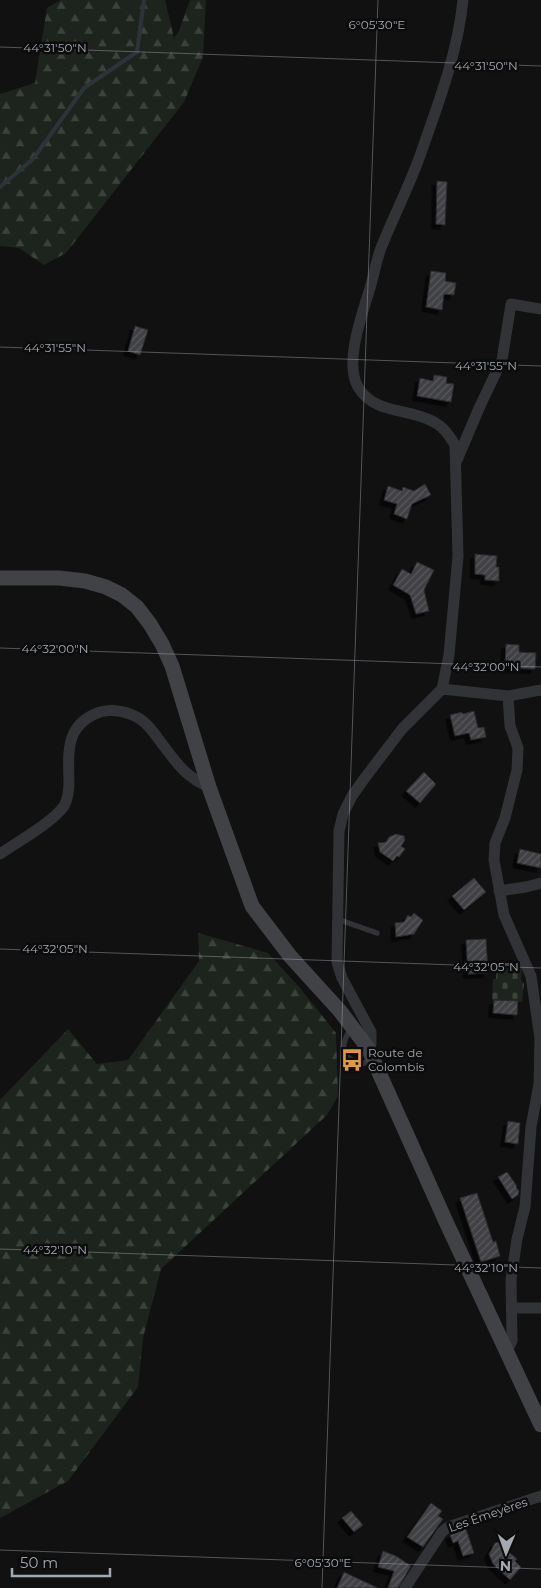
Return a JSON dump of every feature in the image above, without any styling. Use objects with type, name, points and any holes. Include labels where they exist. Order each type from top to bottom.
[{"type":"street","points":[[371,1054],[371,1032],[342,978],[337,962],[339,830],[343,814],[352,796],[402,729],[442,689],[449,655],[458,556],[456,462],[455,445],[446,431],[432,421],[374,404],[365,398],[354,378],[353,361],[358,330],[380,250],[422,152],[445,82],[463,0]]},
{"type":"street","points":[[456,462],[502,360],[511,304],[541,308]]},
{"type":"street","points":[[0,578],[59,578],[84,581],[106,587],[122,595],[137,607],[150,624],[172,666],[209,788],[252,906],[266,928],[353,1027],[371,1054],[443,1215],[541,1425]]},
{"type":"street","points":[[442,689],[508,696],[541,690]]},
{"type":"street","points":[[507,1351],[512,1341],[511,1280],[517,1239],[525,1207],[536,1129],[540,1037],[531,976],[504,915],[494,860],[495,843],[507,810],[517,770],[518,748],[510,726],[508,696]]},
{"type":"street","points":[[0,854],[50,819],[64,806],[69,790],[70,741],[78,725],[92,715],[107,710],[126,712],[140,719],[194,781],[209,788]]},
{"type":"street","points":[[499,891],[541,884]]},
{"type":"street","points":[[512,1308],[541,1308]]},
{"type":"street","name":"Les Émeyères","points":[[405,1588],[442,1532],[448,1527],[541,1496]]},
{"type":"lane","points":[[337,919],[377,933]]},
{"type":"lane","points":[[353,1027],[345,1038],[343,1050],[347,1057],[360,1064],[367,1063],[371,1054]]},
{"type":"green space","points":[[61,0],[165,0],[174,38],[179,31],[190,0],[206,0],[203,57],[184,102],[66,253],[44,265],[19,248],[0,247],[0,94],[35,83],[47,8]]},
{"type":"green space","points":[[198,933],[268,953],[300,988],[336,1033],[338,1096],[327,1115],[161,1269],[143,1338],[138,1387],[68,1481],[0,1518],[0,1100],[68,1029],[97,1064],[128,1060],[199,961]]},
{"type":"green space","points":[[497,962],[522,964],[521,980],[524,984],[522,1002],[492,1000],[493,979],[496,979]]},
{"type":"building","points":[[437,181],[447,182],[445,225],[436,224]]},
{"type":"building","points":[[431,271],[446,273],[445,281],[456,283],[454,295],[444,294],[442,310],[426,307]]},
{"type":"building","points":[[135,326],[148,330],[140,355],[128,351]]},
{"type":"building","points":[[434,375],[447,377],[446,383],[454,384],[451,402],[417,396],[420,378],[433,381]]},
{"type":"building","points":[[425,484],[431,495],[412,504],[407,519],[394,514],[397,504],[384,500],[388,486],[402,491],[403,487],[414,491]]},
{"type":"building","points":[[475,554],[497,556],[496,567],[499,567],[499,581],[485,580],[485,575],[475,574]]},
{"type":"building","points":[[417,562],[434,570],[424,590],[429,611],[416,614],[410,595],[393,585],[402,569],[411,574]]},
{"type":"building","points":[[506,644],[519,645],[519,652],[536,653],[535,669],[505,668]]},
{"type":"building","points":[[474,711],[478,728],[484,727],[486,737],[471,740],[469,733],[455,736],[450,715]]},
{"type":"building","points":[[424,772],[436,784],[420,803],[406,791]]},
{"type":"building","points":[[396,834],[404,836],[405,840],[401,846],[405,849],[393,861],[380,852],[378,843],[386,842],[389,837]]},
{"type":"building","points":[[520,849],[541,854],[541,868],[517,863]]},
{"type":"building","points":[[474,878],[486,892],[464,910],[452,896]]},
{"type":"building","points":[[414,913],[423,920],[414,934],[396,937],[395,923],[404,922],[408,915],[411,917]]},
{"type":"building","points":[[486,939],[488,973],[468,974],[466,940]]},
{"type":"building","points":[[494,1000],[518,1001],[517,1015],[493,1013]]},
{"type":"building","points":[[508,1121],[520,1123],[518,1144],[505,1142]]},
{"type":"building","points":[[507,1172],[519,1191],[518,1195],[512,1199],[498,1177]]},
{"type":"building","points":[[477,1193],[493,1242],[496,1241],[500,1256],[481,1262],[460,1198]]},
{"type":"building","points":[[431,1503],[442,1511],[438,1516],[443,1519],[423,1547],[407,1537]]},
{"type":"building","points":[[351,1511],[363,1525],[354,1532],[342,1518]]},
{"type":"building","points":[[466,1529],[474,1553],[463,1556],[458,1541],[453,1543],[450,1535]]},
{"type":"building","points":[[506,1540],[510,1553],[517,1559],[515,1561],[521,1567],[510,1580],[493,1564],[489,1554],[495,1543]]},
{"type":"building","points":[[383,1551],[396,1556],[411,1566],[398,1588],[388,1588],[394,1571],[378,1567]]},
{"type":"building","points":[[344,1572],[348,1574],[378,1588],[337,1588]]},
{"type":"waterway","points":[[0,187],[33,159],[84,88],[137,52],[144,0]]},
{"type":"place","name":"Route de Colombis","points":[[352,1060]]}]
